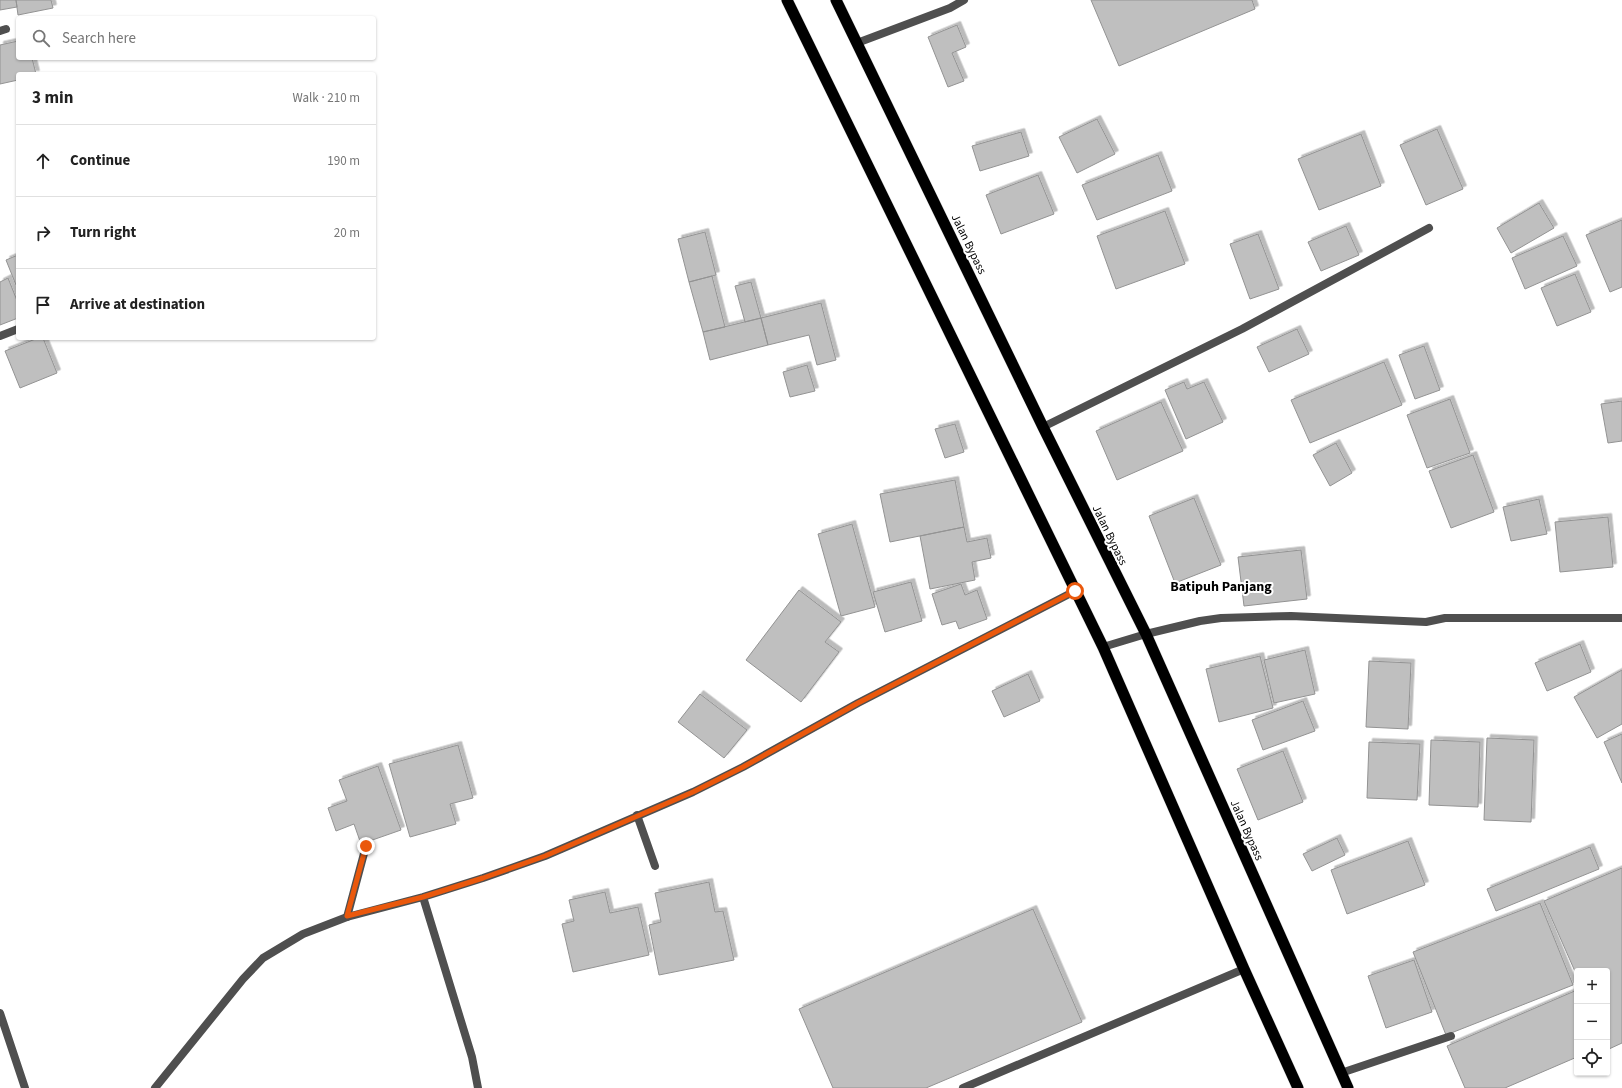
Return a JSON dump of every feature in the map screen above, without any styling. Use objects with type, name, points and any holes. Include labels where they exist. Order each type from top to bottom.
[{"type":"highway","points":[[787,0],[1103,647],[1244,969],[1298,1088]]},
{"type":"highway","name":"Jalan Bypass","points":[[836,0],[1043,427],[1146,634],[1348,1088]]},
{"type":"street","points":[[857,43],[950,8],[964,0]]},
{"type":"street","points":[[1043,427],[1242,329],[1429,228]]},
{"type":"street","points":[[0,336],[16,330]]},
{"type":"street","points":[[155,1088],[243,979],[263,958],[303,934],[347,916],[423,897],[545,856],[693,792],[743,767],[858,703],[1075,591]]},
{"type":"street","points":[[1103,647],[1146,634],[1200,621],[1221,618],[1291,616],[1426,622],[1445,618],[1622,618]]},
{"type":"street","points":[[637,816],[655,866]]},
{"type":"street","points":[[347,916],[366,846]]},
{"type":"street","points":[[423,897],[472,1057],[478,1088]]},
{"type":"street","points":[[963,1088],[1244,969]]},
{"type":"street","points":[[0,1013],[25,1088]]},
{"type":"street","points":[[1341,1073],[1451,1036]]},
{"type":"building","points":[[0,0],[16,0],[17,7],[0,10]]},
{"type":"building","points":[[16,0],[51,0],[53,8],[18,15]]},
{"type":"building","points":[[1091,0],[1252,0],[1255,9],[1119,66]]},
{"type":"building","points":[[957,25],[966,47],[952,53],[964,81],[948,87],[928,37]]},
{"type":"building","points":[[16,41],[16,60],[32,60],[36,72],[16,72],[16,80],[0,84],[0,45]]},
{"type":"building","points":[[1097,119],[1115,154],[1077,173],[1059,137]]},
{"type":"building","points":[[1437,129],[1463,189],[1426,205],[1400,145]]},
{"type":"building","points":[[1021,132],[1029,156],[980,171],[972,146]]},
{"type":"building","points":[[1361,134],[1381,186],[1319,210],[1298,159]]},
{"type":"building","points":[[1158,155],[1172,191],[1097,220],[1082,185]]},
{"type":"building","points":[[1038,175],[1054,214],[1001,234],[986,195]]},
{"type":"building","points":[[1539,203],[1554,228],[1511,253],[1497,228]]},
{"type":"building","points":[[1165,211],[1185,264],[1116,289],[1097,236]]},
{"type":"building","points":[[1622,220],[1622,287],[1610,292],[1586,235]]},
{"type":"building","points":[[1346,226],[1359,255],[1321,271],[1308,242]]},
{"type":"building","points":[[705,232],[716,275],[689,282],[678,239]]},
{"type":"building","points":[[1258,234],[1279,289],[1250,299],[1230,244]]},
{"type":"building","points":[[1563,236],[1577,266],[1525,289],[1512,258]]},
{"type":"building","points":[[16,256],[16,285],[6,260]]},
{"type":"building","points":[[1575,274],[1591,312],[1557,326],[1541,288]]},
{"type":"building","points":[[712,276],[725,327],[703,332],[689,282]]},
{"type":"building","points":[[8,278],[16,298],[16,319],[0,325],[0,282]]},
{"type":"building","points":[[751,282],[761,318],[745,322],[735,286]]},
{"type":"building","points":[[821,303],[836,360],[817,365],[809,335],[768,345],[761,318]]},
{"type":"building","points":[[761,318],[768,345],[710,360],[703,332]]},
{"type":"building","points":[[1297,329],[1309,354],[1269,372],[1257,347]]},
{"type":"building","points":[[33,340],[44,340],[57,373],[20,388],[5,351]]},
{"type":"building","points":[[1424,346],[1440,390],[1415,399],[1399,355]]},
{"type":"building","points":[[1384,362],[1402,405],[1310,443],[1291,400]]},
{"type":"building","points":[[807,365],[815,391],[790,397],[783,372]]},
{"type":"building","points":[[1184,382],[1187,389],[1204,382],[1223,422],[1186,439],[1165,390]]},
{"type":"building","points":[[1450,399],[1470,453],[1427,468],[1407,415]]},
{"type":"building","points":[[1622,401],[1622,441],[1608,443],[1601,404]]},
{"type":"building","points":[[1161,402],[1183,451],[1117,480],[1096,431]]},
{"type":"building","points":[[955,424],[964,452],[945,458],[935,429]]},
{"type":"building","points":[[1336,443],[1352,473],[1330,486],[1313,455]]},
{"type":"building","points":[[1473,455],[1494,512],[1451,528],[1429,471]]},
{"type":"building","points":[[955,480],[964,527],[890,542],[880,494]]},
{"type":"building","points":[[1194,498],[1221,565],[1175,583],[1149,516]]},
{"type":"building","points":[[1539,499],[1547,534],[1511,541],[1503,507]]},
{"type":"building","points":[[1608,517],[1613,567],[1560,572],[1555,522]]},
{"type":"building","points":[[852,524],[875,607],[841,616],[818,534]]},
{"type":"building","points":[[964,527],[967,542],[987,538],[991,558],[972,562],[975,580],[930,589],[920,536]]},
{"type":"building","points":[[1301,550],[1307,599],[1244,606],[1238,557]]},
{"type":"building","points":[[911,582],[922,621],[885,632],[873,592]]},
{"type":"building","points":[[961,584],[965,595],[977,590],[987,619],[959,629],[956,621],[942,625],[932,594]]},
{"type":"building","points":[[799,590],[841,622],[825,642],[839,652],[801,702],[746,660]]},
{"type":"building","points":[[1580,644],[1591,672],[1547,691],[1535,663]]},
{"type":"building","points":[[1305,650],[1315,694],[1274,703],[1264,660]]},
{"type":"building","points":[[1260,656],[1273,708],[1219,722],[1206,669]]},
{"type":"building","points":[[1369,661],[1411,663],[1408,729],[1366,727]]},
{"type":"building","points":[[1622,670],[1622,724],[1597,738],[1574,697]]},
{"type":"building","points":[[1028,674],[1040,701],[1004,717],[992,691]]},
{"type":"building","points":[[700,694],[747,730],[724,758],[678,722]]},
{"type":"building","points":[[1303,701],[1315,731],[1263,750],[1252,720]]},
{"type":"building","points":[[1622,734],[1622,783],[1604,742]]},
{"type":"building","points":[[1487,738],[1534,740],[1531,822],[1484,820]]},
{"type":"building","points":[[1431,740],[1480,742],[1478,807],[1429,805]]},
{"type":"building","points":[[1369,742],[1420,744],[1417,800],[1367,798]]},
{"type":"building","points":[[458,745],[473,798],[450,804],[456,824],[410,837],[389,764]]},
{"type":"building","points":[[1283,751],[1303,802],[1258,820],[1237,769]]},
{"type":"building","points":[[378,766],[401,830],[361,844],[354,824],[336,831],[328,808],[347,801],[339,780]]},
{"type":"building","points":[[1337,838],[1345,855],[1312,871],[1303,854]]},
{"type":"building","points":[[1408,841],[1425,885],[1347,914],[1331,870]]},
{"type":"building","points":[[1590,847],[1599,869],[1496,911],[1487,889]]},
{"type":"building","points":[[1622,868],[1622,1043],[1610,1049],[1610,968],[1574,969],[1544,901]]},
{"type":"building","points":[[709,882],[715,912],[723,911],[734,960],[659,975],[649,925],[661,922],[655,893]]},
{"type":"building","points":[[605,892],[610,913],[638,907],[649,955],[573,972],[562,924],[574,921],[569,900]]},
{"type":"building","points":[[1540,903],[1573,985],[1446,1035],[1413,952]]},
{"type":"building","points":[[1033,909],[1082,1022],[926,1088],[833,1088],[799,1009]]},
{"type":"building","points":[[1414,960],[1432,1012],[1386,1028],[1368,976]]},
{"type":"building","points":[[1574,991],[1574,1058],[1505,1088],[1465,1088],[1447,1046]]},
{"type":"district","name":"Batipuh Panjang","points":[[1221,586]]},
{"type":"route","points":[[366,846],[347,916],[423,897],[545,856],[693,792],[743,767],[858,703],[1075,591]]}]
